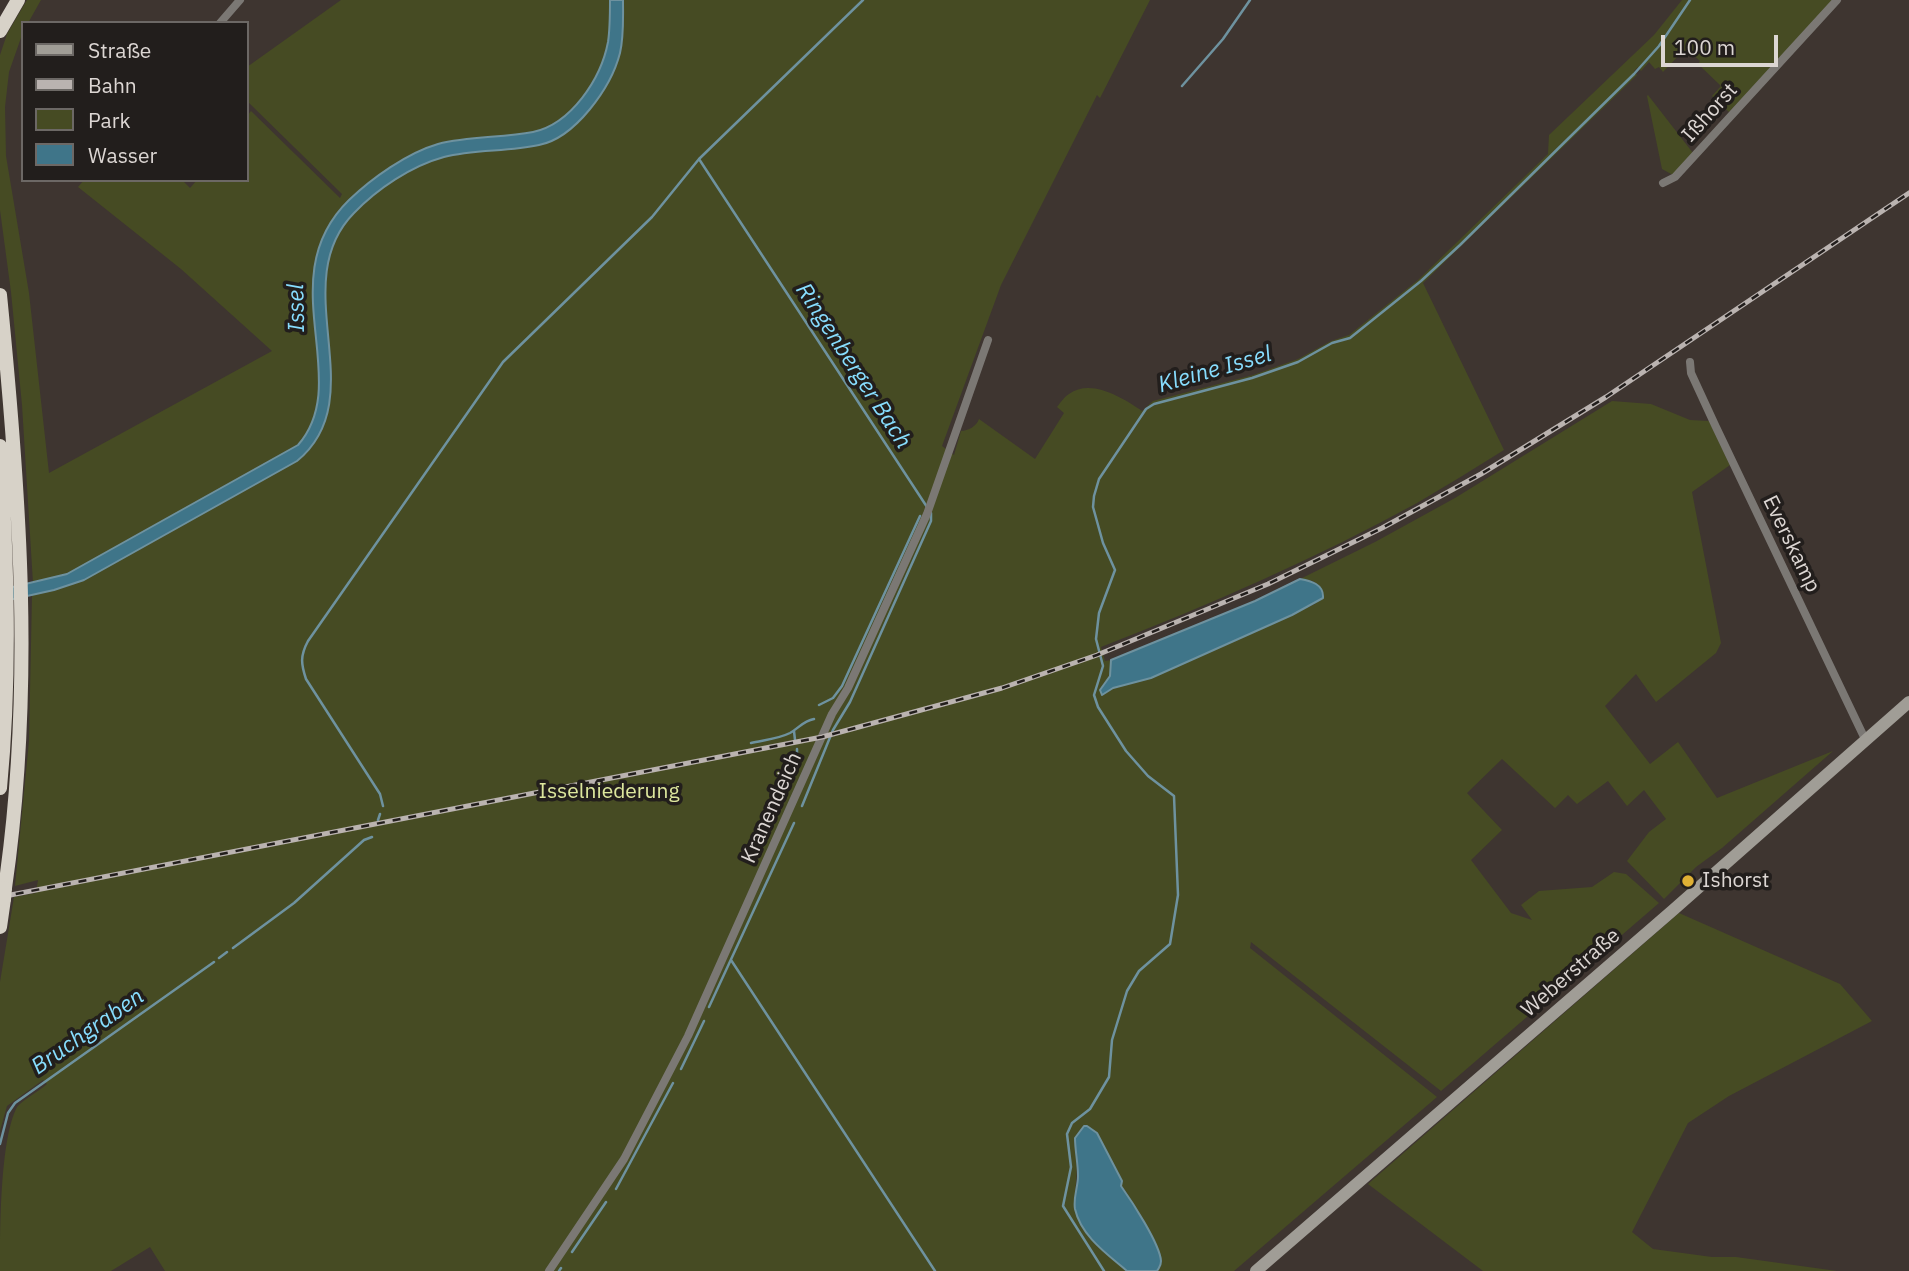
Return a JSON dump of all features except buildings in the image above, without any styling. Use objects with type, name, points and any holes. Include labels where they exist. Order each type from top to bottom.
[{"type":"highway","points":[[0,31],[18,0]]},
{"type":"highway","points":[[0,295],[14,432],[19,751],[0,927]]},
{"type":"highway","points":[[0,446],[15,570]]},
{"type":"highway","points":[[0,788],[15,617]]},
{"type":"main road","name":"Weberstraße","points":[[1256,1271],[1909,702]]},
{"type":"street","points":[[222,21],[240,0]]},
{"type":"street","name":"Ißhorst","points":[[1663,183],[1675,177],[1837,0]]},
{"type":"street","name":"Kranendeich","points":[[549,1271],[624,1158],[688,1036],[832,714],[848,688],[927,514],[988,340]]},
{"type":"street","name":"Everskamp","points":[[1690,362],[1691,373],[1715,425],[1866,740]]},
{"type":"green space","name":"Isselniederung","points":[[27,0],[41,0],[29,21],[21,21],[21,38],[9,72],[5,107],[6,156],[29,293],[49,473],[272,351],[181,269],[78,187],[82,182],[184,182],[190,188],[195,182],[248,182],[248,115],[251,111],[340,198],[342,194],[248,102],[248,66],[341,0],[1150,0],[1100,98],[1097,95],[1001,285],[942,446],[954,455],[961,431],[972,428],[979,419],[1035,459],[1064,413],[1057,407],[1067,395],[1078,390],[1087,388],[1107,392],[1142,411],[1153,401],[1253,375],[1298,359],[1331,341],[1349,335],[1418,280],[1548,154],[1549,135],[1654,35],[1682,0],[1834,0],[1729,112],[1712,96],[1721,86],[1698,64],[1700,61],[1692,54],[1690,56],[1683,51],[1663,72],[1659,67],[1655,69],[1649,62],[1641,71],[1638,67],[1634,71],[1637,75],[1423,283],[1504,450],[1417,503],[1340,543],[1222,598],[1101,647],[1105,661],[1111,660],[1110,676],[1100,689],[1102,695],[1113,688],[1151,678],[1315,604],[1320,587],[1313,581],[1300,579],[1455,498],[1612,401],[1651,404],[1690,420],[1709,421],[1730,465],[1692,492],[1721,643],[1716,653],[1656,702],[1636,674],[1605,706],[1650,764],[1678,742],[1717,798],[1833,751],[1722,848],[1696,867],[1664,899],[1627,861],[1649,832],[1666,819],[1644,790],[1627,806],[1608,781],[1577,804],[1568,795],[1555,808],[1502,759],[1467,793],[1502,830],[1471,860],[1511,913],[1532,920],[1521,905],[1539,891],[1592,887],[1614,872],[1626,874],[1659,903],[1441,1091],[1251,942],[1250,948],[1437,1097],[1234,1271],[1157,1271],[1161,1266],[1161,1259],[1121,1185],[1122,1181],[1097,1133],[1091,1128],[1075,1144],[1076,1214],[1094,1242],[1127,1271],[165,1271],[150,1247],[111,1271],[0,1271],[2,1186],[11,1122],[17,1107],[47,1084],[43,1080],[7,1106],[0,1131],[0,982],[14,897],[36,893],[38,880],[15,886],[29,741],[32,595],[54,590],[53,578],[33,583],[22,405],[0,210],[0,55],[7,34]]},
{"type":"green space","points":[[1648,95],[1693,153],[1673,175],[1662,169]]},
{"type":"green space","points":[[1679,913],[1840,984],[1872,1021],[1729,1096],[1688,1123],[1632,1232],[1653,1249],[1837,1271],[1483,1271],[1368,1184]]},
{"type":"water","points":[[610,0],[623,0],[620,53],[600,96],[590,110],[566,133],[539,145],[455,154],[432,161],[395,179],[354,213],[335,241],[327,273],[326,306],[331,373],[329,405],[319,435],[297,461],[84,580],[0,602],[0,590],[67,574],[298,445],[313,419],[319,390],[313,295],[315,262],[326,230],[358,192],[414,153],[450,141],[533,132],[560,120],[582,98],[599,71],[608,42]]},
{"type":"water","points":[[1300,579],[1319,586],[1323,598],[1292,615],[1151,678],[1113,688],[1102,695],[1100,690],[1110,676],[1111,660],[1255,601]]},
{"type":"water","points":[[1084,1126],[1097,1133],[1122,1181],[1121,1186],[1151,1233],[1161,1261],[1157,1271],[1127,1271],[1096,1244],[1078,1219],[1075,1209],[1078,1176],[1075,1138]]},
{"type":"waterway","points":[[383,806],[380,794],[306,679],[302,660],[308,641],[503,362],[652,217],[699,159],[863,0]]},
{"type":"waterway","points":[[1182,86],[1223,39],[1250,0]]},
{"type":"waterway","name":"Kleine Issel","points":[[1104,1271],[1063,1206],[1071,1167],[1067,1134],[1072,1123],[1090,1109],[1109,1077],[1112,1040],[1127,991],[1139,971],[1170,944],[1178,895],[1174,796],[1148,776],[1126,751],[1098,707],[1094,695],[1103,666],[1096,639],[1099,613],[1115,570],[1103,543],[1093,507],[1099,479],[1146,409],[1154,404],[1252,378],[1298,362],[1332,343],[1350,338],[1421,281],[1634,74],[1659,46],[1690,0]]},
{"type":"waterway","name":"Ringenberger Bach","points":[[699,159],[927,507]]},
{"type":"waterway","name":"Ringenberger Bach","points":[[802,806],[833,730],[850,702],[931,521],[931,513]]},
{"type":"waterway","points":[[819,705],[833,698],[842,686],[920,516]]},
{"type":"waterway","points":[[751,743],[785,735],[814,719]]},
{"type":"waterway","points":[[794,731],[795,740]]},
{"type":"waterway","points":[[797,749],[797,757]]},
{"type":"waterway","points":[[378,820],[380,814]]},
{"type":"waterway","name":"Ringenberger Bach","points":[[709,1007],[794,823]]},
{"type":"waterway","name":"Bruchgraben","points":[[233,948],[294,903],[364,840],[372,837]]},
{"type":"waterway","name":"Bruchgraben","points":[[219,958],[227,952]]},
{"type":"waterway","points":[[731,960],[935,1271]]},
{"type":"waterway","name":"Bruchgraben","points":[[0,1144],[8,1113],[15,1103],[214,962]]},
{"type":"waterway","points":[[681,1069],[704,1021]]},
{"type":"waterway","points":[[616,1189],[673,1083]]},
{"type":"waterway","points":[[572,1252],[606,1202]]},
{"type":"railway","points":[[0,897],[822,737],[1002,688],[1097,655],[1268,584],[1382,528],[1481,474],[1606,397],[1909,193]]},
{"type":"place","name":"Ishorst","points":[[1688,881]]},
{"type":"water label","name":"Issel","points":[[297,308]]}]
